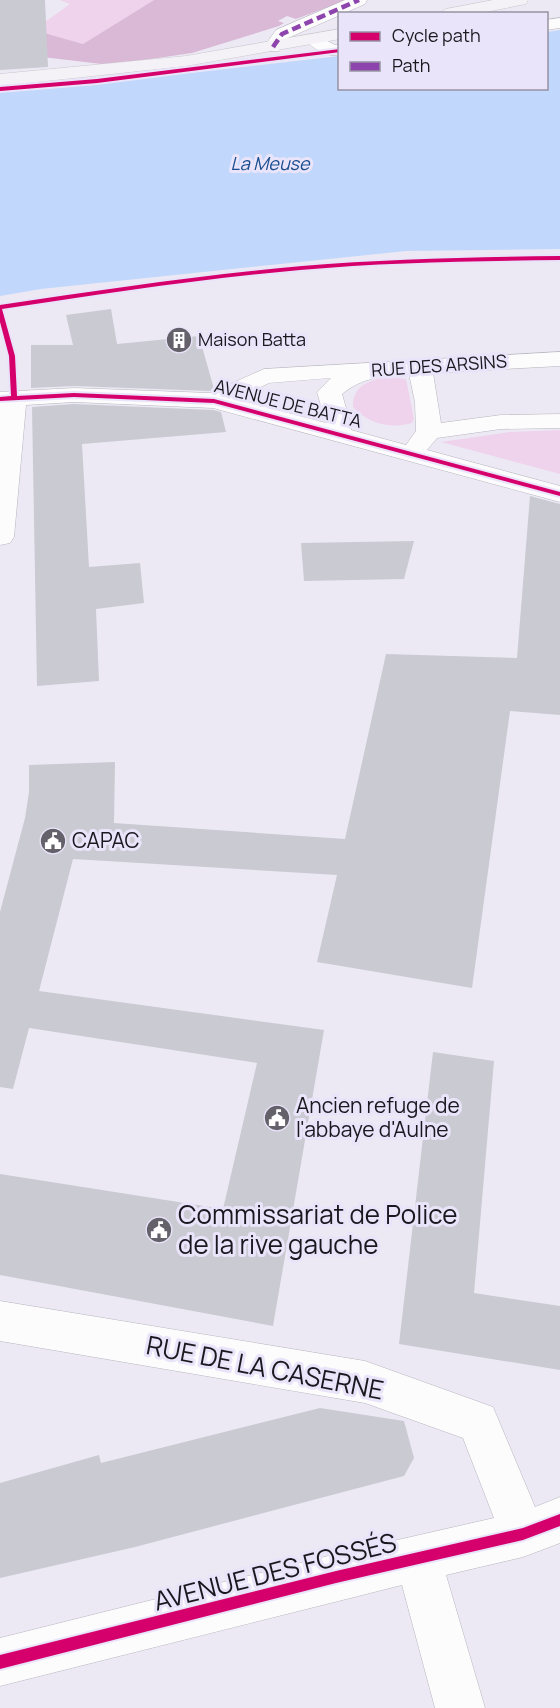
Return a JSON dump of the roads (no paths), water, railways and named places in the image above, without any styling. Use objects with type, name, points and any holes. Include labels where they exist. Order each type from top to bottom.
[{"type":"main road","points":[[457,12],[520,0]]},
{"type":"main road","points":[[0,80],[105,72],[273,47],[338,34]]},
{"type":"street","points":[[273,47],[282,34],[359,0]]},
{"type":"street","points":[[314,39],[331,51],[338,50]]},
{"type":"street","name":"RUE DES ARSINS","points":[[338,433],[338,422],[329,392],[345,379],[371,369],[560,359]]},
{"type":"street","points":[[420,368],[427,402],[429,432]]},
{"type":"street","points":[[214,401],[264,376],[371,369]]},
{"type":"street","name":"AVENUE DE BATTA","points":[[7,399],[74,395],[214,401],[560,494]]},
{"type":"street","points":[[0,537],[7,399]]},
{"type":"street","points":[[411,454],[429,432],[501,422],[560,421]]},
{"type":"street","name":"RUE DE LA CASERNE","points":[[0,1321],[366,1382],[478,1422],[541,1527]]},
{"type":"street","name":"AVENUE DES FOSSÉS","points":[[0,1662],[541,1527]]},
{"type":"street","points":[[418,1558],[460,1708]]},
{"type":"water","name":"La Meuse","points":[[560,30],[560,249],[406,251],[41,289],[0,296],[0,92],[102,83],[338,56],[338,90],[548,90],[548,32]]},
{"type":"place","name":"Maison Batta","points":[[179,340]]},
{"type":"place","name":"CAPAC","points":[[53,841]]},
{"type":"place","name":"Ancien refuge de l'abbaye d'Aulne","points":[[277,1118]]},
{"type":"place","name":"Commissariat de Police de la rive gauche","points":[[159,1230]]}]
